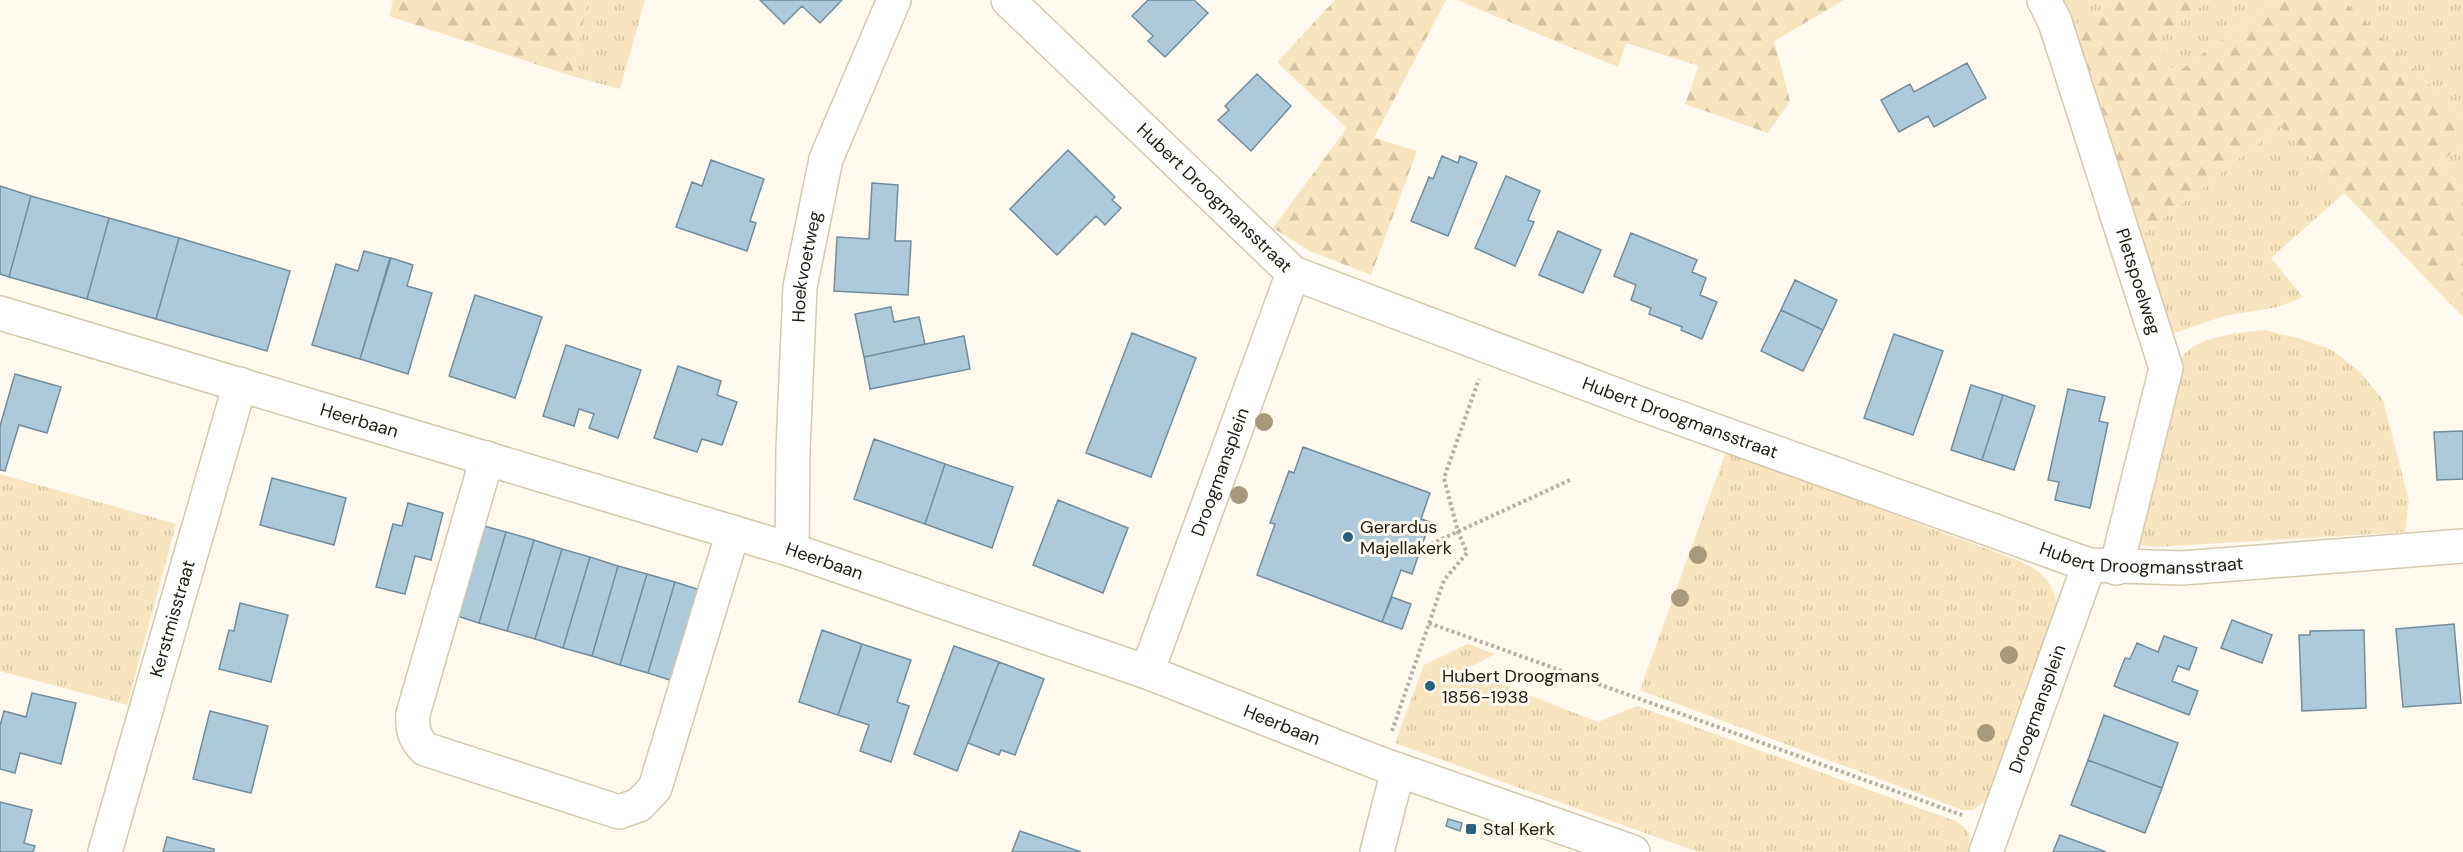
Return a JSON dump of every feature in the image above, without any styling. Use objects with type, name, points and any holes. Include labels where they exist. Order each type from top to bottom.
[{"type":"street","name":"Hoekvoetweg","points":[[792,550],[793,449],[800,287],[826,159],[894,0]]},
{"type":"street","name":"Hubert Droogmansstraat","points":[[1008,0],[1293,273],[1491,348],[1699,426],[2103,566],[2182,568],[2463,546]]},
{"type":"street","name":"Pletspoelweg","points":[[2044,0],[2055,22],[2166,368],[2103,566]]},
{"type":"street","name":"Droogmansplein","points":[[1147,672],[1293,273]]},
{"type":"street","name":"Heerbaan","points":[[0,313],[792,550],[1147,672],[1389,767],[1634,852]]},
{"type":"street","name":"Kerstmisstraat","points":[[105,852],[240,384]]},
{"type":"street","points":[[488,458],[413,714],[412,728],[416,741],[425,749],[619,812],[639,805],[655,788],[733,532]]},
{"type":"street","name":"Droogmansplein","points":[[1990,839],[2103,566]]},
{"type":"street","points":[[1377,852],[1389,767]]},
{"type":"path","points":[[1389,767],[1429,623],[1444,580],[1467,553],[1458,532],[1444,478],[1491,348]]},
{"type":"path","points":[[1420,549],[1570,480]]},
{"type":"path","points":[[1429,623],[1990,839]]},
{"type":"green space","points":[[393,0],[588,0],[572,76],[389,16]]},
{"type":"green space","points":[[588,0],[645,0],[620,89],[572,76]]},
{"type":"green space","points":[[1335,0],[1446,0],[1374,138],[1417,151],[1371,275],[1310,251],[1273,228],[1347,128],[1277,62]]},
{"type":"green space","points":[[1457,0],[1844,0],[1774,41],[1790,101],[1768,133],[1685,104],[1699,66],[1626,43],[1618,67]]},
{"type":"green space","points":[[2059,0],[2121,0],[2072,27]]},
{"type":"green space","points":[[2121,0],[2210,0],[2157,40],[2175,74],[2276,0],[2343,0],[2463,117],[2463,142],[2439,165],[2463,188],[2463,317],[2280,126],[2140,237],[2072,27]]},
{"type":"green space","points":[[2210,0],[2276,0],[2175,74],[2156,40]]},
{"type":"green space","points":[[2343,0],[2463,0],[2463,117]]},
{"type":"green space","points":[[2280,126],[2344,193],[2271,258],[2303,297],[2278,307],[2224,316],[2169,335],[2140,237]]},
{"type":"green space","points":[[2463,142],[2463,188],[2439,165]]},
{"type":"green space","points":[[2264,330],[2301,339],[2332,350],[2360,372],[2383,400],[2409,501],[2405,532],[2156,547],[2140,545],[2173,378],[2180,361],[2189,350],[2198,344],[2232,334]]},
{"type":"green space","points":[[1726,452],[2017,560],[2039,572],[2049,583],[2057,606],[1987,800],[1973,810],[1963,810],[1640,690]]},
{"type":"green space","points":[[0,474],[176,524],[127,705],[0,671]]},
{"type":"green space","points":[[1468,644],[1495,654],[1464,670],[1598,722],[1637,706],[1955,821],[1969,834],[1968,852],[1698,852],[1395,743],[1424,665]]},
{"type":"building","points":[[760,0],[842,0],[820,23],[802,6],[784,24]]},
{"type":"building","points":[[1148,0],[1194,0],[1208,13],[1165,57],[1148,41],[1153,36],[1132,16]]},
{"type":"building","points":[[1967,63],[1986,98],[1934,127],[1928,116],[1899,132],[1881,100],[1910,84],[1914,92]]},
{"type":"building","points":[[1257,74],[1291,106],[1251,151],[1218,120],[1229,110],[1225,106]]},
{"type":"building","points":[[1068,150],[1115,197],[1112,200],[1121,208],[1105,225],[1096,216],[1057,255],[1010,209]]},
{"type":"building","points":[[1442,156],[1458,163],[1460,156],[1477,163],[1448,236],[1411,221],[1429,177],[1433,179]]},
{"type":"building","points":[[711,160],[764,179],[750,221],[756,223],[747,251],[676,227],[692,182],[702,186]]},
{"type":"building","points":[[1506,176],[1540,191],[1528,220],[1534,222],[1515,266],[1475,248]]},
{"type":"building","points":[[872,183],[898,185],[895,241],[911,241],[908,295],[834,291],[837,237],[869,239]]},
{"type":"building","points":[[0,186],[31,196],[9,277],[0,274]]},
{"type":"building","points":[[31,196],[109,218],[87,299],[9,277]]},
{"type":"building","points":[[109,218],[179,238],[156,319],[87,299]]},
{"type":"building","points":[[1558,231],[1601,250],[1583,293],[1539,275]]},
{"type":"building","points":[[1631,233],[1697,260],[1692,272],[1706,278],[1700,295],[1717,302],[1702,339],[1681,330],[1682,327],[1649,314],[1651,308],[1631,300],[1636,285],[1614,276]]},
{"type":"building","points":[[179,238],[290,271],[267,351],[156,319]]},
{"type":"building","points":[[364,251],[390,258],[360,359],[312,345],[336,264],[358,271]]},
{"type":"building","points":[[391,258],[413,265],[407,286],[432,293],[408,374],[360,359]]},
{"type":"building","points":[[1795,280],[1837,300],[1823,330],[1781,310]]},
{"type":"building","points":[[475,295],[542,317],[515,398],[449,376]]},
{"type":"building","points":[[891,307],[894,322],[919,317],[925,344],[864,357],[855,314]]},
{"type":"building","points":[[1781,310],[1823,330],[1803,371],[1761,351]]},
{"type":"building","points":[[1132,333],[1196,358],[1151,477],[1086,453]]},
{"type":"building","points":[[1894,334],[1943,351],[1913,435],[1864,418]]},
{"type":"building","points":[[964,336],[970,369],[870,389],[864,357]]},
{"type":"building","points":[[566,345],[641,370],[618,438],[589,428],[594,414],[579,409],[574,426],[543,416]]},
{"type":"building","points":[[678,366],[721,381],[717,395],[737,402],[722,445],[702,439],[697,452],[654,438]]},
{"type":"building","points":[[15,374],[61,387],[47,433],[19,425],[5,471],[0,470],[0,426]]},
{"type":"building","points":[[1971,385],[2003,395],[1982,460],[1951,450]]},
{"type":"building","points":[[2068,389],[2105,397],[2099,421],[2108,423],[2090,508],[2055,500],[2059,482],[2048,480]]},
{"type":"building","points":[[2003,395],[2035,406],[2014,470],[1982,460]]},
{"type":"building","points":[[2463,431],[2463,479],[2437,480],[2434,432]]},
{"type":"building","points":[[874,439],[945,464],[925,524],[854,499]]},
{"type":"building","name":"Gerardus Majellakerk","points":[[1303,447],[1430,493],[1421,519],[1430,522],[1412,574],[1401,570],[1382,622],[1257,575],[1275,524],[1270,523],[1289,471],[1294,473]]},
{"type":"building","points":[[945,464],[1013,487],[992,548],[925,524]]},
{"type":"building","points":[[272,478],[346,498],[334,545],[260,525]]},
{"type":"building","points":[[1058,500],[1128,528],[1103,593],[1033,565]]},
{"type":"building","points":[[408,503],[443,513],[431,560],[415,556],[405,594],[376,587],[393,524],[402,526]]},
{"type":"building","points":[[477,524],[506,532],[479,623],[451,614]]},
{"type":"building","points":[[506,532],[534,540],[507,631],[479,623]]},
{"type":"building","points":[[534,540],[562,549],[535,639],[507,631]]},
{"type":"building","points":[[562,549],[590,557],[563,648],[535,639]]},
{"type":"building","points":[[590,557],[618,566],[592,656],[563,648]]},
{"type":"building","points":[[618,566],[647,574],[620,665],[592,656]]},
{"type":"building","points":[[647,574],[675,582],[648,673],[620,665]]},
{"type":"building","points":[[675,582],[703,591],[676,682],[648,673]]},
{"type":"building","points":[[1392,597],[1411,604],[1402,629],[1382,622]]},
{"type":"building","points":[[240,603],[288,615],[271,682],[219,669],[229,630],[234,631]]},
{"type":"building","points":[[2232,620],[2272,635],[2262,663],[2221,648]]},
{"type":"building","points":[[2454,624],[2461,703],[2403,707],[2396,629]]},
{"type":"building","points":[[822,630],[862,644],[838,715],[799,702]]},
{"type":"building","points":[[2364,630],[2366,708],[2302,711],[2299,635],[2310,635],[2310,631]]},
{"type":"building","points":[[2164,636],[2197,648],[2189,670],[2178,666],[2172,681],[2198,691],[2189,715],[2114,686],[2125,658],[2130,659],[2137,643],[2158,652]]},
{"type":"building","points":[[862,644],[911,660],[897,702],[909,706],[891,762],[860,751],[869,725],[838,715]]},
{"type":"building","points":[[954,646],[999,662],[957,771],[914,754]]},
{"type":"building","points":[[999,662],[1044,679],[1015,755],[1001,750],[999,755],[968,743]]},
{"type":"building","points":[[32,693],[76,703],[61,764],[20,753],[15,773],[0,769],[0,726],[4,711],[26,717]]},
{"type":"building","points":[[210,711],[268,726],[251,793],[193,779]]},
{"type":"building","points":[[2104,715],[2178,743],[2162,788],[2088,760]]},
{"type":"building","points":[[2088,760],[2162,788],[2145,833],[2071,805]]},
{"type":"building","points":[[0,802],[32,810],[24,843],[35,846],[33,852],[0,852]]},
{"type":"building","points":[[1448,819],[1462,823],[1460,831],[1446,826]]},
{"type":"building","points":[[1020,831],[1081,852],[1012,852]]},
{"type":"building","points":[[2060,835],[2106,852],[2053,852]]},
{"type":"building","points":[[167,837],[214,849],[214,852],[163,852]]},
{"type":"place","name":"Gerardus Majellakerk","points":[[1348,537]]},
{"type":"place","name":"Hubert Droogmans 1856-1938","points":[[1430,686]]},
{"type":"place","name":"Stal Kerk","points":[[1471,829]]}]
